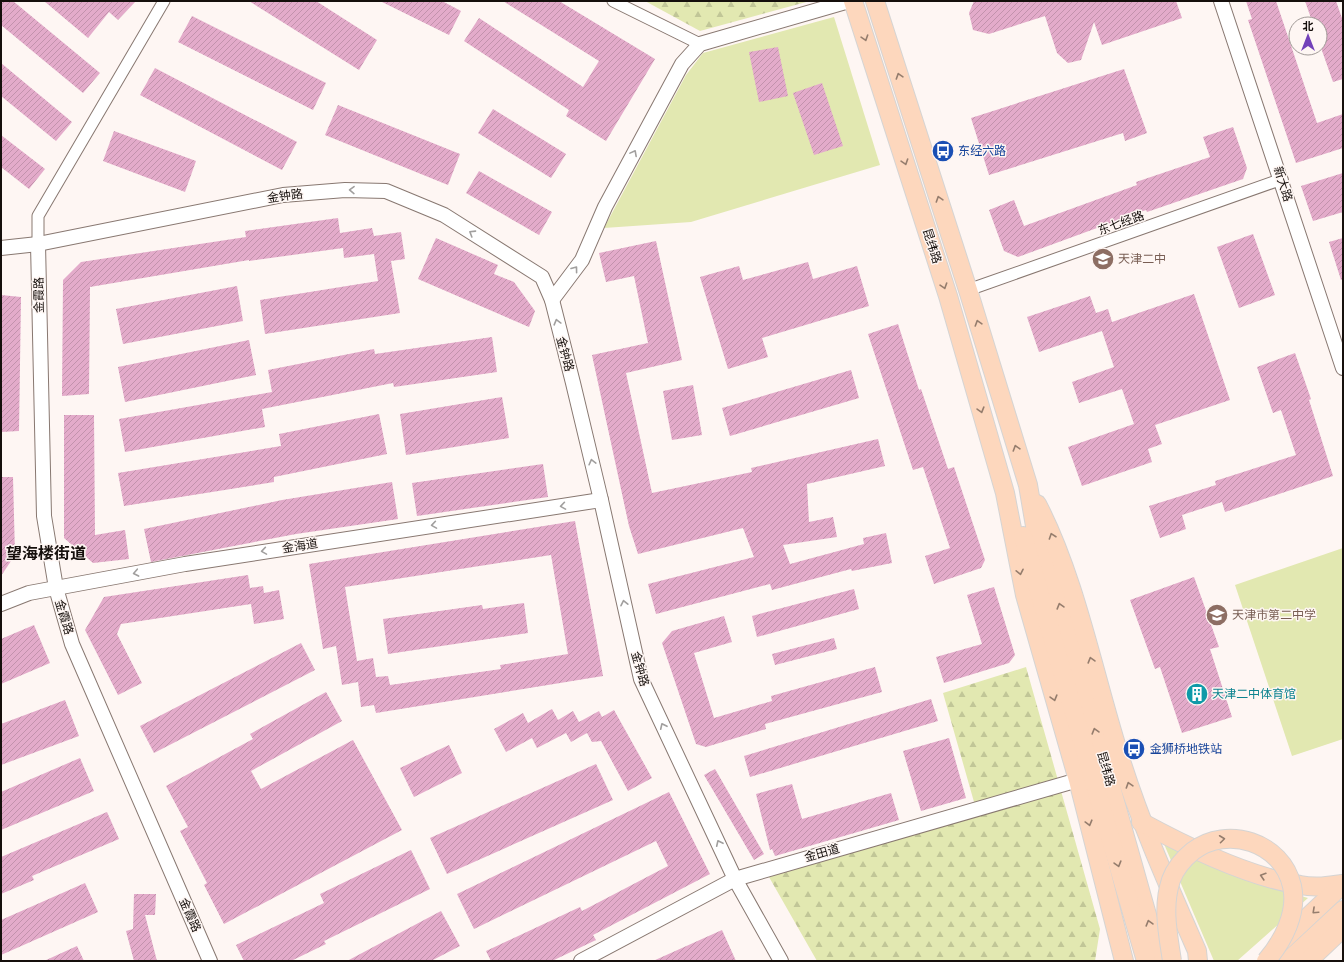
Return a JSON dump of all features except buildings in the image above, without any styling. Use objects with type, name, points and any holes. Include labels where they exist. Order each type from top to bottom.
[{"type":"main road","name":"昆纬路","points":[[853,1],[948,296],[1005,493]]},
{"type":"main road","name":"昆纬路","points":[[875,1],[968,290],[1028,485]]},
{"type":"main road","points":[[1028,485],[1045,581]]},
{"type":"main road","points":[[1028,485],[1049,526],[1070,587],[1118,751],[1141,822],[1197,951],[1198,961]]},
{"type":"main road","points":[[1005,493],[1045,581]]},
{"type":"main road","points":[[1005,493],[1025,595],[1078,780],[1124,961]]},
{"type":"main road","name":"昆纬路","points":[[1045,581],[1146,961]]},
{"type":"main road","name":"昆纬路","points":[[1045,581],[1160,961]]},
{"type":"main road","points":[[1141,822],[1177,842],[1262,876],[1301,886],[1318,887],[1343,884]]},
{"type":"main road","points":[[1172,961],[1166,917],[1167,898],[1171,879],[1186,857],[1199,847],[1212,841],[1225,838],[1237,838],[1261,846],[1277,858],[1287,874],[1292,886],[1291,906],[1286,932],[1266,961]]},
{"type":"main road","points":[[1262,961],[1343,884]]},
{"type":"main road","points":[[1288,961],[1343,910]]},
{"type":"main road","points":[[1308,961],[1343,928]]},
{"type":"main road","points":[[1114,961],[1116,929]]},
{"type":"street","points":[[38,244],[38,216],[164,1]]},
{"type":"street","points":[[613,1],[700,44]]},
{"type":"street","points":[[552,300],[582,260],[605,207],[682,64],[700,44],[849,1]]},
{"type":"street","name":"新大路","points":[[1221,1],[1282,179],[1343,368]]},
{"type":"street","name":"东七经路","points":[[968,290],[1282,179]]},
{"type":"street","name":"金钟路","points":[[1,248],[38,244],[283,195],[345,190],[386,191],[444,215],[542,277],[552,300],[601,500],[641,679],[735,879],[781,961]]},
{"type":"street","name":"金霞路","points":[[38,244],[44,516],[56,588],[72,644],[210,961]]},
{"type":"street","name":"金海道","points":[[1,604],[29,593],[185,564],[601,500]]},
{"type":"street","name":"金田道","points":[[581,961],[735,879],[1078,780]]},
{"type":"green space","points":[[645,1],[810,1],[700,31]]},
{"type":"green space","points":[[834,17],[880,165],[691,222],[604,228],[686,75],[703,53]]},
{"type":"green space","points":[[1343,548],[1343,739],[1292,756],[1235,585]]},
{"type":"green space","points":[[1026,667],[1100,929],[1095,961],[817,961],[769,877],[978,816],[943,693]]},
{"type":"green space","points":[[1164,844],[1253,880],[1308,898],[1237,961],[1214,961]]},
{"type":"place","name":"东经六路","points":[[943,151]]},
{"type":"place","name":"天津二中","points":[[1103,259]]},
{"type":"place","name":"天津市第二中学","points":[[1217,615]]},
{"type":"place","name":"天津二中体育馆","points":[[1197,694]]},
{"type":"place","name":"金狮桥地铁站","points":[[1134,749]]},
{"type":"district","name":"望海楼街道","points":[[46,553]]}]
